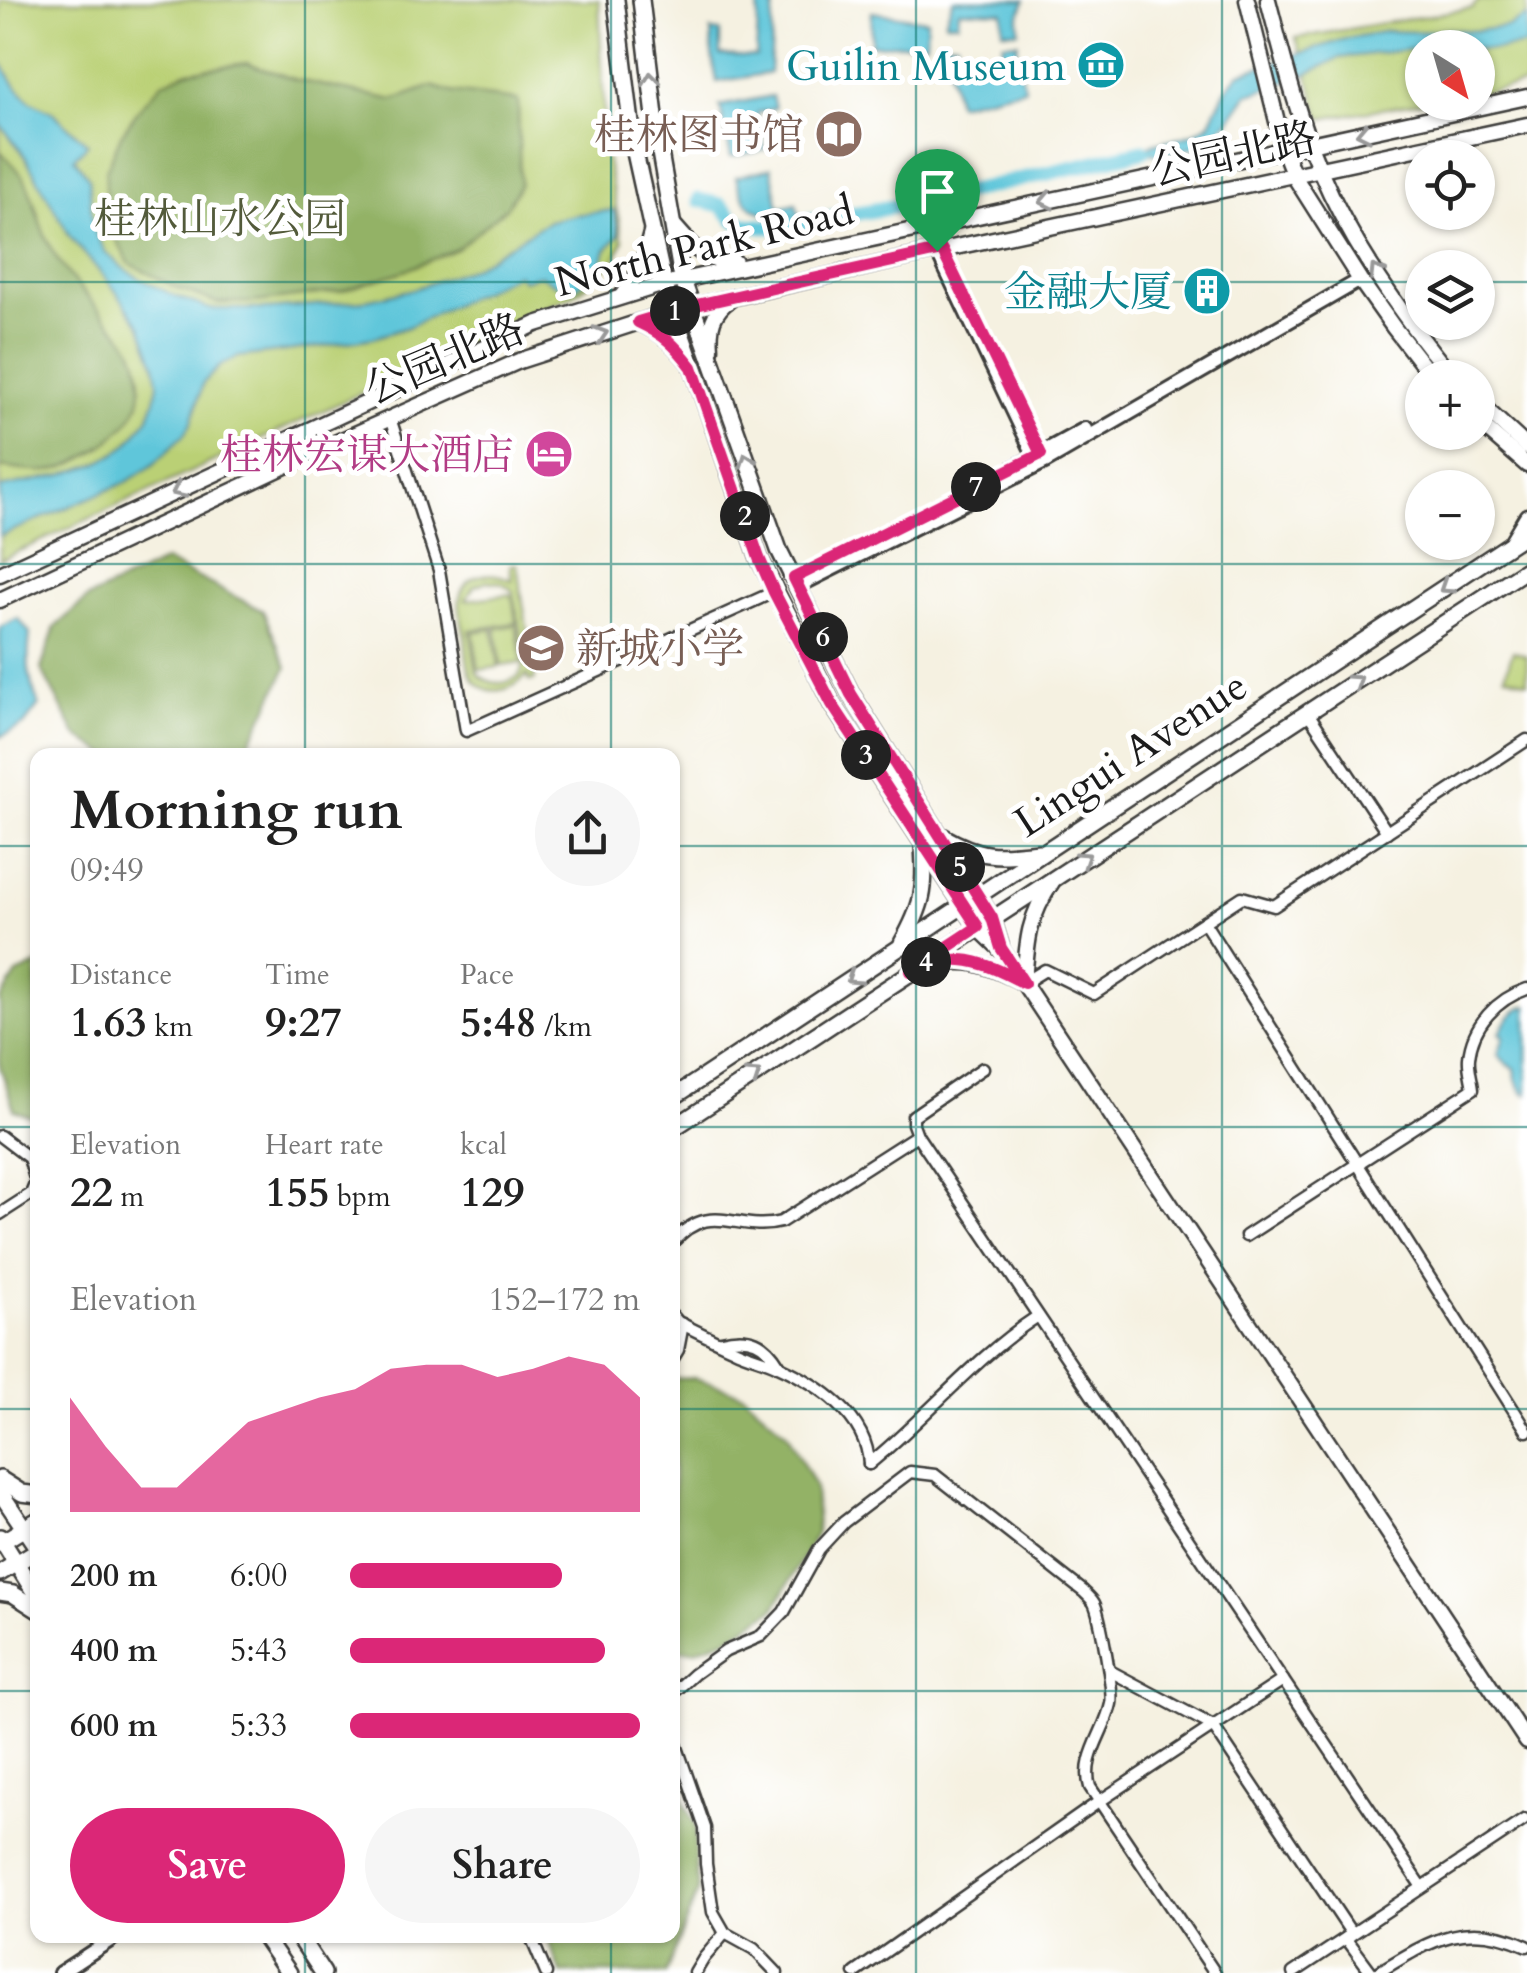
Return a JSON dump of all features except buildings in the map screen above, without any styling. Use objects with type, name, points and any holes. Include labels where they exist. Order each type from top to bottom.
[{"type":"main road","points":[[616,0],[634,148],[664,284],[759,558],[832,704],[923,842],[971,900]]},
{"type":"main road","points":[[641,0],[658,141],[682,278],[779,550],[851,694],[940,835],[971,900],[1001,948],[1527,1742]]},
{"type":"main road","points":[[1247,0],[1294,176],[1358,277],[1419,360]]},
{"type":"main road","points":[[1268,0],[1320,170],[1356,240],[1409,324],[1439,360]]},
{"type":"main road","name":"North Park Road","points":[[0,574],[536,324],[621,297],[682,278],[1527,98]]},
{"type":"main road","name":"公园北路","points":[[0,600],[519,360],[673,311],[1527,125]]},
{"type":"main road","points":[[672,223],[700,252],[717,262],[756,262]]},
{"type":"main road","points":[[621,297],[641,270],[652,228]]},
{"type":"main road","points":[[712,360],[712,320],[722,305],[736,296]]},
{"type":"main road","points":[[638,322],[660,332],[692,367]]},
{"type":"main road","points":[[1495,418],[1527,447]]},
{"type":"main road","points":[[1495,437],[1527,465]]},
{"type":"main road","points":[[1510,544],[1527,516]]},
{"type":"main road","name":"Lingui Avenue","points":[[680,1093],[1527,533]]},
{"type":"main road","name":"Lingui Avenue","points":[[680,1124],[1527,569]]},
{"type":"main road","points":[[940,835],[978,854],[1043,852]]},
{"type":"main road","points":[[900,946],[923,898],[923,842]]},
{"type":"main road","points":[[1024,983],[1029,925],[1056,877]]},
{"type":"main road","points":[[911,971],[960,960],[986,966],[1024,983]]},
{"type":"main road","points":[[0,1479],[30,1494]]},
{"type":"main road","points":[[0,1492],[30,1524],[1,1541],[30,1587]]},
{"type":"main road","points":[[0,1573],[30,1555]]},
{"type":"main road","points":[[0,1592],[13,1594],[30,1605]]},
{"type":"main road","points":[[269,1943],[289,1973]]},
{"type":"main road","points":[[303,1943],[323,1973]]},
{"type":"street","points":[[939,251],[1040,460]]},
{"type":"street","points":[[796,582],[1040,460],[1358,277]]},
{"type":"street","points":[[390,418],[439,570],[466,731],[774,592]]},
{"type":"street","points":[[1308,713],[1387,832]]},
{"type":"street","points":[[1024,983],[1045,970],[1094,994],[1242,897],[1274,906],[1527,740]]},
{"type":"street","points":[[1204,922],[1527,1430]]},
{"type":"street","points":[[1246,1236],[1474,1090],[1468,1061],[1479,1028],[1498,1004],[1527,988]]},
{"type":"street","points":[[983,1068],[913,1116],[917,1134],[1422,1888]]},
{"type":"street","points":[[680,1234],[708,1218],[766,1225],[781,1222],[917,1134]]},
{"type":"street","points":[[0,1136],[30,1160]]},
{"type":"street","points":[[0,1214],[30,1195]]},
{"type":"street","points":[[680,1322],[721,1341],[738,1337],[752,1340],[774,1355],[781,1367],[835,1400],[862,1434],[870,1464],[1018,1329],[1038,1316]]},
{"type":"street","points":[[680,1340],[683,1324]]},
{"type":"street","points":[[680,1686],[726,1652],[761,1636],[784,1612],[819,1548],[844,1522],[910,1472],[936,1475],[1083,1591],[1094,1604],[1113,1699],[1086,1774],[1090,1786],[1215,1973]]},
{"type":"street","points":[[1110,1671],[1213,1726],[1374,1973],[1425,1944],[1464,1932],[1490,1934],[1527,1946]]},
{"type":"street","points":[[680,1680],[684,1682]]},
{"type":"street","points":[[855,1973],[1100,1800],[1283,1680]]},
{"type":"street","points":[[680,1757],[704,1828],[713,1912],[725,1933],[754,1949],[777,1973]]},
{"type":"street","points":[[1292,1973],[1524,1820]]},
{"type":"street","points":[[694,1973],[725,1933]]},
{"type":"street","points":[[60,1973],[106,1943]]},
{"type":"street","points":[[533,1943],[546,1973]]},
{"type":"green space","name":"桂林山水公园","points":[[0,0],[599,0],[606,156],[623,241],[615,260],[573,295],[0,560]]},
{"type":"green space","points":[[1479,0],[1527,0],[1527,84],[1495,90],[1495,30],[1405,30],[1405,105],[1321,119],[1296,38],[1472,8]]},
{"type":"green space","points":[[247,63],[297,80],[394,100],[432,86],[518,100],[520,184],[507,207],[457,249],[341,291],[217,303],[177,288],[129,263],[105,219],[106,171],[121,135],[163,82],[188,71]]},
{"type":"green space","points":[[0,151],[25,180],[53,252],[132,348],[140,374],[139,402],[125,425],[101,447],[60,469],[0,467]]},
{"type":"green space","points":[[165,561],[263,611],[287,667],[245,748],[96,748],[76,735],[41,669],[55,627],[88,598]]},
{"type":"green space","points":[[517,564],[535,680],[529,681],[527,675],[507,688],[492,690],[478,684],[470,673],[459,602],[463,588],[481,575],[512,580],[510,565]],"holes":[[[487,581],[502,583],[513,591],[525,661],[519,676],[497,683],[477,673],[470,630],[516,623],[512,594],[466,600],[474,586]]]},
{"type":"green space","points":[[516,625],[522,663],[501,666],[496,628]]},
{"type":"green space","points":[[493,629],[499,667],[479,670],[473,632]]},
{"type":"green space","points":[[1513,651],[1527,656],[1527,682],[1505,675]]},
{"type":"green space","points":[[30,968],[30,1116],[14,1110],[0,1066],[0,1000],[17,974]]},
{"type":"green space","points":[[695,1378],[743,1394],[787,1433],[815,1486],[817,1533],[774,1609],[726,1639],[695,1650],[680,1650],[680,1379]]},
{"type":"green space","points":[[680,1795],[696,1827],[698,1891],[680,1937]]},
{"type":"green space","points":[[549,1943],[678,1943],[666,1973],[561,1973]]},
{"type":"water","points":[[759,0],[774,0],[770,73],[717,82],[711,31],[720,32],[720,55],[756,57]]},
{"type":"water","points":[[953,0],[1025,0],[1019,31],[1003,31],[1003,12],[959,10],[958,23],[945,22]]},
{"type":"water","points":[[872,12],[927,20],[926,43],[871,45]]},
{"type":"water","points":[[1527,16],[1527,45],[1495,50],[1495,30],[1483,30],[1509,26]]},
{"type":"water","points":[[1405,32],[1405,50],[1339,58],[1247,95],[1229,121],[1198,147],[1157,154],[1143,151],[1209,124],[1226,89],[1240,73],[1348,38]]},
{"type":"water","points":[[957,42],[957,59],[1001,61],[1003,43],[1018,42],[1016,55],[1025,88],[957,104],[943,43]]},
{"type":"water","points":[[0,60],[30,101],[52,112],[88,144],[74,158],[89,178],[92,217],[106,253],[139,278],[210,309],[270,309],[361,301],[414,289],[472,268],[549,221],[574,215],[614,210],[619,235],[590,277],[570,290],[540,275],[523,280],[517,274],[408,327],[373,338],[238,357],[220,366],[203,383],[192,422],[153,465],[125,483],[0,536],[0,488],[62,475],[113,455],[127,445],[149,417],[158,383],[141,326],[71,238],[24,155],[0,124]]},
{"type":"water","points":[[772,96],[775,108],[757,113],[765,150],[731,157],[720,106]]},
{"type":"water","points":[[771,168],[779,207],[796,204],[799,216],[766,214],[745,199],[736,177]]},
{"type":"water","points":[[18,618],[30,633],[29,670],[39,705],[24,725],[0,737],[0,627]]},
{"type":"water","points":[[1527,1006],[1527,1095],[1516,1080],[1515,1068],[1498,1055],[1505,1024]]},
{"type":"waterway","points":[[699,200],[721,205],[744,225],[774,227],[928,201],[1143,151]]},
{"type":"place","name":"Guilin Museum","points":[[1101,65]]},
{"type":"place","name":"桂林图书馆","points":[[839,134]]},
{"type":"place","name":"金融大厦","points":[[1207,291]]},
{"type":"place","name":"桂林宏谋大酒店","points":[[549,454]]},
{"type":"place","name":"新城小学","points":[[541,648]]},
{"type":"route","points":[[942,250],[1041,454],[794,578],[851,694],[992,918],[1001,948],[1024,983],[986,966],[960,960],[911,971],[978,927],[832,704],[774,592],[692,367],[660,332],[638,322],[692,306],[937,251],[942,250]]}]
